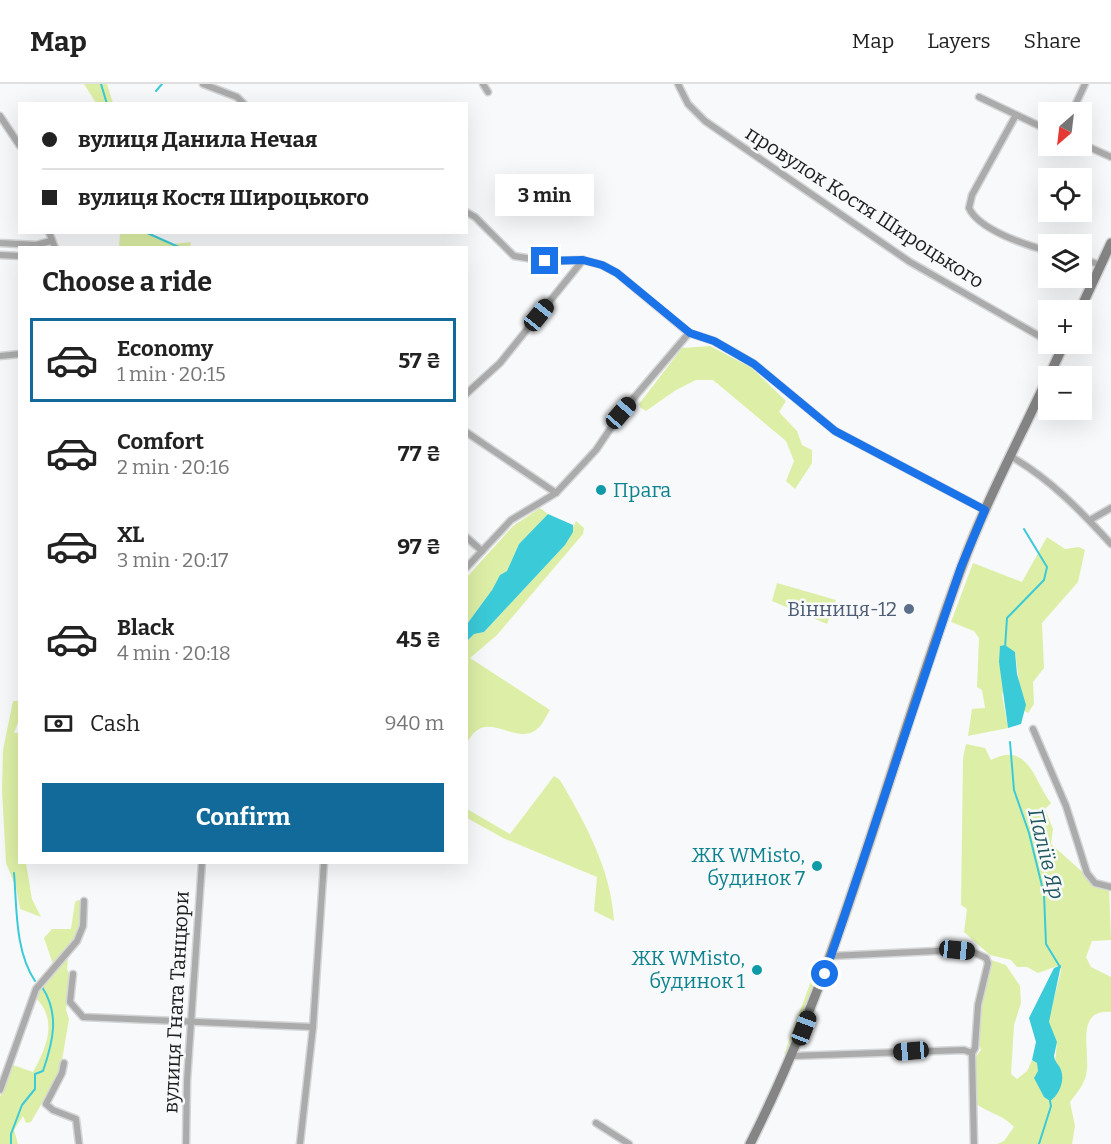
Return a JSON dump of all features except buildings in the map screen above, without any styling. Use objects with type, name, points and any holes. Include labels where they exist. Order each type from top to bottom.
[{"type":"main road","points":[[1085,300],[1111,243]]},
{"type":"main road","points":[[1101,265],[1111,270]]},
{"type":"main road","points":[[750,1144],[793,1056],[831,956],[961,567],[985,510],[1038,399]]},
{"type":"street","points":[[203,84],[237,97],[242,102]]},
{"type":"street","points":[[483,84],[488,93]]},
{"type":"street","name":"провулок Костя Широцького","points":[[678,84],[688,104],[705,121],[910,262],[1038,334]]},
{"type":"street","points":[[1077,102],[1085,84]]},
{"type":"street","points":[[980,97],[1038,125]]},
{"type":"street","points":[[1016,115],[972,195],[969,208],[975,217],[998,232],[1038,247]]},
{"type":"street","points":[[0,116],[18,143]]},
{"type":"street","points":[[1092,148],[1111,157]]},
{"type":"street","points":[[468,213],[475,217],[514,256],[545,261],[583,260],[602,265],[617,273],[690,333],[714,341],[754,364],[821,422],[850,440],[985,510]]},
{"type":"street","points":[[0,243],[35,246],[53,244]]},
{"type":"street","points":[[0,255],[18,256]]},
{"type":"street","points":[[468,392],[500,363],[583,260]]},
{"type":"street","points":[[1092,262],[1101,265]]},
{"type":"street","points":[[468,566],[511,520],[556,494],[596,450],[621,413],[690,333]]},
{"type":"street","points":[[0,356],[18,354]]},
{"type":"street","points":[[468,433],[556,494]]},
{"type":"street","points":[[1010,456],[1039,475],[1090,520],[1111,544]]},
{"type":"street","points":[[1090,520],[1111,508]]},
{"type":"street","points":[[468,539],[482,551]]},
{"type":"street","points":[[1033,729],[1066,806],[1086,873],[1095,883],[1111,887]]},
{"type":"street","name":"вулиця Гната Танцюри","points":[[186,1144],[201,864]]},
{"type":"street","points":[[300,1144],[313,1027],[324,864]]},
{"type":"street","points":[[0,1090],[36,989],[77,941],[83,926],[84,901]]},
{"type":"street","points":[[831,956],[957,950],[982,954],[987,963],[978,1005],[975,1048],[972,1053],[974,1144]]},
{"type":"street","points":[[73,974],[70,1002],[83,1017],[313,1027]]},
{"type":"street","points":[[793,1056],[854,1056],[943,1050],[964,1050],[972,1053]]},
{"type":"street","points":[[64,1063],[62,1073],[46,1104],[53,1110],[76,1119],[79,1144]]},
{"type":"street","points":[[596,1123],[629,1144]]},
{"type":"green space","points":[[84,84],[107,84],[113,102],[95,102]]},
{"type":"green space","points":[[120,234],[152,234],[173,244],[191,242],[190,246],[119,246]]},
{"type":"green space","points":[[710,346],[752,368],[786,401],[779,412],[797,431],[802,445],[812,450],[812,463],[795,489],[786,481],[794,461],[786,441],[713,380],[696,380],[676,390],[646,411],[641,408],[639,404],[682,348]]},
{"type":"green space","points":[[540,508],[548,514],[519,544],[507,571],[500,575],[468,623],[468,576],[513,526]]},
{"type":"green space","points":[[576,521],[584,528],[583,534],[497,635],[470,658],[550,710],[543,723],[528,733],[519,734],[483,727],[475,732],[468,742],[468,640],[474,634],[484,632],[565,545]]},
{"type":"green space","points":[[1047,537],[1065,549],[1079,547],[1085,550],[1078,582],[1042,623],[1044,668],[1033,682],[1034,704],[1028,713],[1023,710],[1015,652],[1002,695],[1008,728],[968,736],[972,709],[985,708],[982,690],[977,687],[979,638],[974,631],[951,622],[973,563],[1022,582]]},
{"type":"green space","points":[[777,583],[836,600],[827,624],[772,601]]},
{"type":"green space","points":[[13,701],[18,701],[18,723],[14,733],[18,733],[18,864],[26,864],[32,899],[41,917],[20,909],[16,887],[6,863],[2,790],[3,750]]},
{"type":"green space","points":[[966,744],[985,748],[991,760],[1004,755],[1014,755],[1029,766],[1051,803],[1045,809],[1053,829],[1051,844],[1095,883],[1109,887],[1111,940],[1092,941],[1086,957],[1091,967],[1111,977],[1111,1012],[1100,1013],[1089,1023],[1085,1079],[1070,1102],[1075,1126],[1072,1144],[997,1144],[1004,1141],[1014,1127],[976,1104],[975,1058],[981,1050],[977,1029],[988,963],[991,960],[1006,965],[1020,986],[1021,1003],[1014,1025],[1011,1074],[1017,1079],[1027,1071],[1032,1060],[1038,1063],[1038,1083],[1044,1097],[1055,1062],[1057,1042],[1048,1022],[1061,971],[1060,965],[1038,973],[1027,967],[1017,967],[1011,960],[990,955],[964,932],[967,909],[961,905],[963,758]]},
{"type":"green space","points":[[554,776],[560,780],[579,813],[602,865],[608,883],[614,921],[594,911],[597,877],[503,838],[468,819],[468,810],[510,834]]},
{"type":"green space","points":[[78,900],[83,902],[83,926],[69,950],[67,969],[71,978],[66,1010],[69,1019],[60,1072],[31,1122],[26,1123],[23,1116],[14,1130],[18,1144],[0,1144],[0,1097],[13,1065],[33,1072],[48,1035],[47,1017],[37,999],[43,981],[54,967],[44,938],[52,929],[71,929],[75,902]]},
{"type":"green space","points":[[820,957],[822,964],[788,1053],[784,1054]]},
{"type":"water","points":[[548,514],[573,525],[573,532],[565,545],[484,632],[474,634],[468,640],[468,623],[500,575],[507,571],[519,544]]},
{"type":"water","points":[[1005,645],[1015,652],[1017,674],[1026,705],[1021,724],[1008,728],[999,662],[1000,646]]},
{"type":"water","points":[[1061,965],[1049,1022],[1057,1042],[1054,1056],[1061,1070],[1062,1083],[1050,1101],[1044,1097],[1034,1078],[1038,1071],[1037,1063],[1032,1060],[1036,1042],[1029,1018],[1054,968]]},
{"type":"waterway","points":[[101,84],[106,102]]},
{"type":"waterway","points":[[156,91],[162,84]]},
{"type":"waterway","points":[[150,234],[176,246]]},
{"type":"waterway","name":"Паліїв Яр","points":[[1005,648],[1007,618],[1044,580],[1047,567],[1024,529]]},
{"type":"waterway","name":"Паліїв Яр","points":[[1010,742],[1014,790],[1029,833],[1044,894],[1046,944],[1060,967]]},
{"type":"waterway","points":[[14,873],[20,943],[28,969],[35,981]]},
{"type":"waterway","points":[[11,1144],[11,1134],[22,1105],[35,1089],[35,1074],[43,1071],[52,1039],[51,1007],[42,987]]},
{"type":"waterway","name":"Паліїв Яр","points":[[1039,1144],[1051,1106],[1050,1101]]},
{"type":"place","name":"Прага","points":[[601,490]]},
{"type":"place","name":"Вінниця-12","points":[[909,609]]},
{"type":"place","name":"ЖК WMisto, будинок 7","points":[[817,866]]},
{"type":"place","name":"ЖК WMisto, будинок 1","points":[[757,970]]},
{"type":"route","points":[[545,261],[583,260],[602,265],[617,273],[690,333],[714,341],[754,364],[821,422],[850,440],[985,510],[961,567],[825,974]]}]
